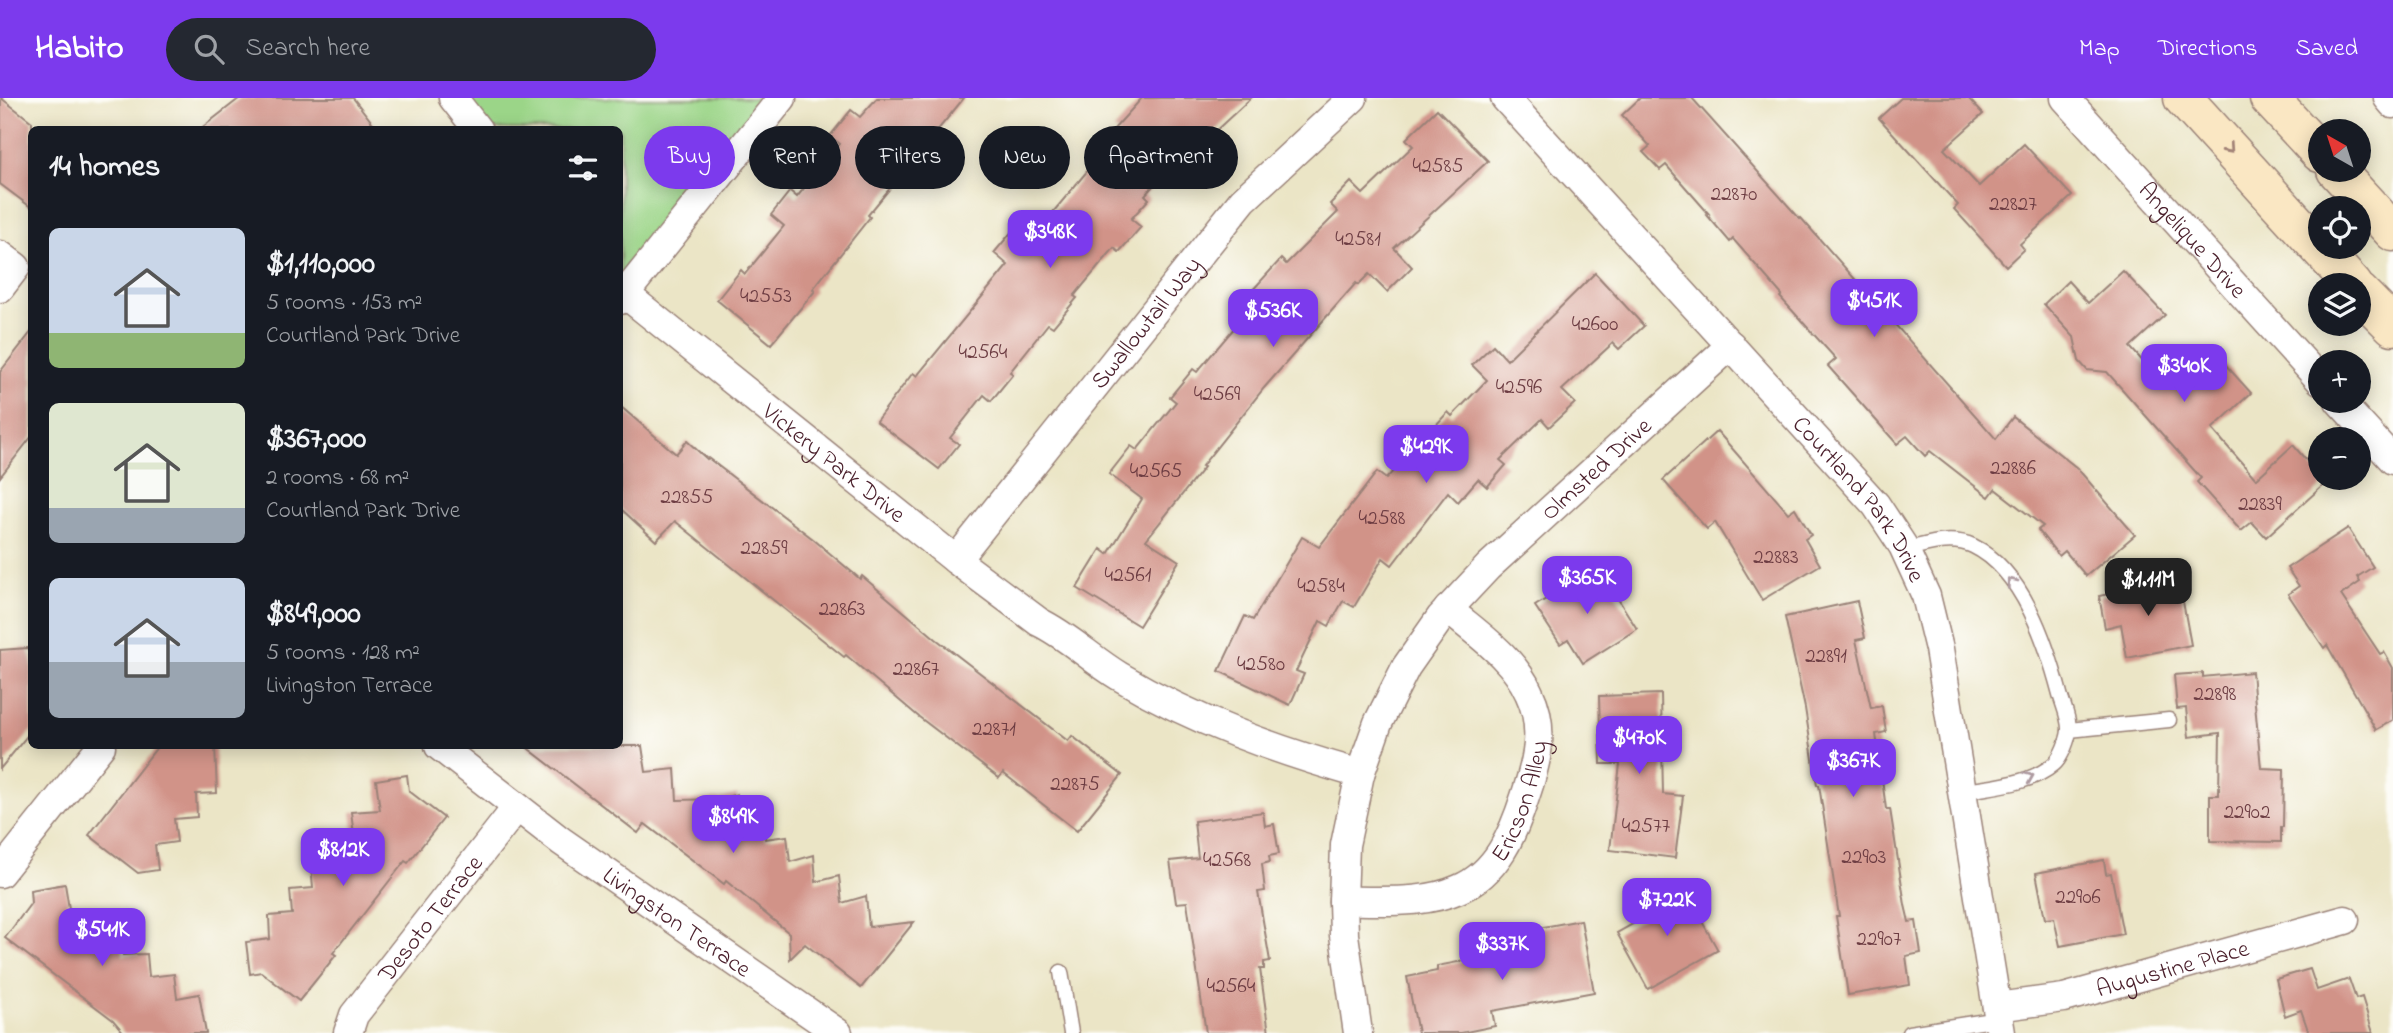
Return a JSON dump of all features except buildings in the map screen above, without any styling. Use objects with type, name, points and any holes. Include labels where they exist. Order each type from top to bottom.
[{"type":"main road","points":[[2183,98],[2342,273]]},
{"type":"main road","points":[[2269,98],[2308,140]]},
{"type":"main road","points":[[2347,182],[2393,232]]},
{"type":"main road","points":[[2371,304],[2393,326]]},
{"type":"street","points":[[453,98],[475,126]]},
{"type":"street","points":[[623,293],[782,98]]},
{"type":"street","name":"Swallowtail Way","points":[[956,560],[1243,200],[1353,98]]},
{"type":"street","name":"Courtland Park Drive","points":[[1505,98],[1876,505],[1905,550],[1926,596],[1939,649],[1999,1020]]},
{"type":"street","name":"Angelique Drive","points":[[2065,98],[2308,367]]},
{"type":"street","points":[[2388,98],[2393,103]]},
{"type":"street","points":[[0,254],[16,267],[0,288]]},
{"type":"street","name":"Vickery Park Drive","points":[[623,297],[956,560],[1039,622],[1052,628],[1117,675],[1234,734],[1296,756],[1360,774]]},
{"type":"street","name":"Olmsted Drive","points":[[1358,1033],[1344,935],[1342,901],[1345,845],[1360,774],[1378,723],[1406,667],[1448,609],[1488,567],[1731,345]]},
{"type":"street","points":[[2350,413],[2393,460]]},
{"type":"street","name":"Ericson Alley","points":[[1342,901],[1429,899],[1461,889],[1486,871],[1507,845],[1515,826],[1537,760],[1538,727],[1530,694],[1511,664],[1448,609]]},
{"type":"street","points":[[0,873],[99,749]]},
{"type":"street","name":"Livingston Terrace","points":[[443,749],[561,841],[838,1033]]},
{"type":"street","name":"Desoto Terrace","points":[[348,1033],[354,1015],[517,807]]},
{"type":"street","name":"Augustine Place","points":[[1999,1020],[2064,998],[2345,920]]},
{"type":"lane","points":[[1905,550],[1950,541],[1971,545],[1992,559],[2015,586],[2039,628],[2069,730],[2063,749],[2054,764],[2026,780],[1962,792]]},
{"type":"lane","points":[[2069,730],[2169,720]]},
{"type":"lane","points":[[1061,972],[1071,1033]]},
{"type":"lane","points":[[1909,1033],[1999,1020]]},
{"type":"green space","points":[[453,98],[782,98],[758,126],[749,126],[749,137],[735,154],[735,126],[644,126],[644,189],[705,189],[623,286],[623,126],[476,126]]}]
